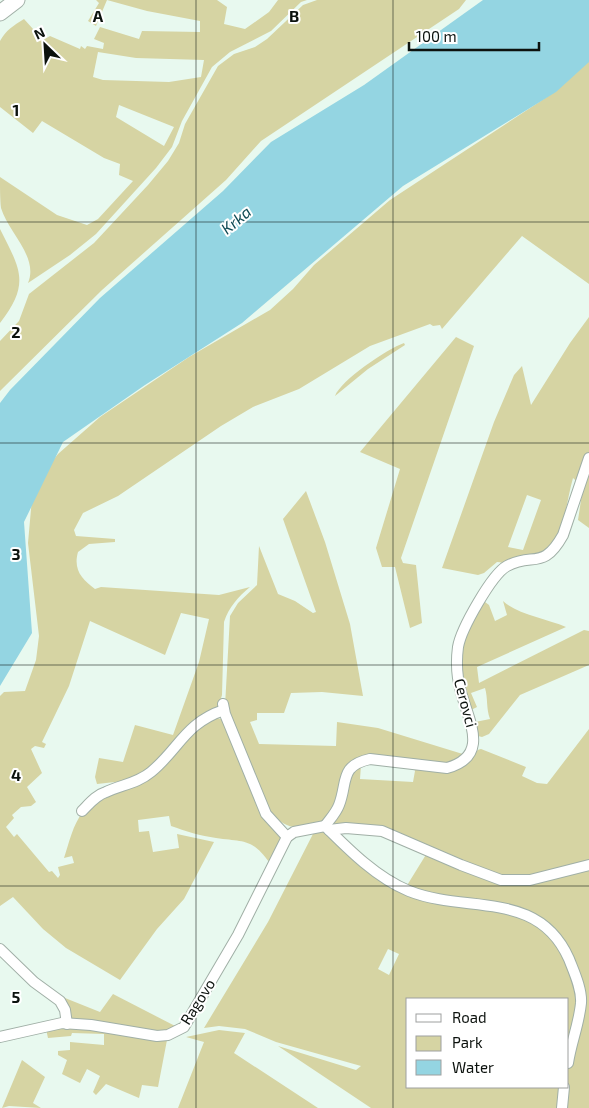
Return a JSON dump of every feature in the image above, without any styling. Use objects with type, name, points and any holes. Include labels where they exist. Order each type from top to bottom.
[{"type":"main road","points":[[0,13],[17,0]]},
{"type":"street","name":"Cerovci","points":[[327,828],[339,805],[350,767],[360,761],[370,759],[447,768],[457,766],[470,753],[474,739],[457,670],[458,647],[464,628],[498,571],[516,562],[540,558],[551,553],[558,545],[589,458]]},
{"type":"street","points":[[82,811],[104,792],[138,781],[152,772],[192,728],[224,707],[266,814],[287,837],[294,832],[327,828],[382,831],[461,866],[501,880],[530,880],[589,866]]},
{"type":"street","points":[[327,828],[362,860],[409,891],[524,913],[539,921],[555,935],[575,974],[581,1001],[569,1058]]},
{"type":"street","name":"Ragovo","points":[[0,1037],[47,1024],[90,1025],[157,1036],[168,1035],[184,1027],[238,935],[287,837]]},
{"type":"street","points":[[0,949],[34,982],[60,1001],[65,1010],[67,1024]]},
{"type":"street","points":[[562,1108],[564,1088]]},
{"type":"green space","points":[[96,0],[107,0],[96,26],[88,21],[99,3]]},
{"type":"green space","points":[[107,0],[217,0],[227,7],[224,24],[245,29],[269,12],[278,0],[307,0],[301,2],[271,31],[230,52],[212,67],[182,121],[172,147],[156,168],[96,234],[70,255],[28,283],[30,273],[26,254],[1,208],[0,177],[57,215],[87,225],[98,219],[133,181],[119,175],[120,164],[104,158],[42,121],[33,133],[0,107],[0,41],[7,31],[24,19],[43,40],[50,36],[80,49],[81,46],[85,49],[87,46],[103,49],[104,43],[94,39],[100,27],[139,39],[142,31],[200,32],[200,21],[147,11]],"holes":[[[98,52],[136,58],[204,60],[201,77],[169,82],[103,80],[93,77]],[[119,105],[174,127],[164,146],[116,117]]]},
{"type":"green space","points":[[317,0],[466,0],[459,9],[261,141],[226,180],[102,290],[0,391],[0,341],[19,321],[29,294],[94,243],[168,161],[179,143],[185,124],[218,66],[234,54],[255,47],[267,39],[303,5]]},
{"type":"green space","points":[[589,60],[589,284],[522,236],[442,329],[440,325],[433,326],[430,324],[370,346],[299,389],[253,407],[221,426],[118,496],[83,513],[74,530],[76,536],[115,539],[115,542],[89,544],[78,552],[77,564],[80,574],[95,589],[101,587],[219,595],[250,587],[234,603],[224,622],[222,695],[218,708],[197,720],[150,770],[133,780],[97,784],[95,777],[99,758],[123,762],[135,725],[173,735],[199,662],[209,619],[181,613],[165,655],[90,621],[69,686],[42,742],[46,744],[44,748],[35,746],[31,749],[42,773],[27,787],[36,802],[31,806],[21,807],[12,815],[14,818],[6,827],[14,837],[17,834],[49,872],[52,871],[58,878],[60,875],[58,867],[74,863],[72,856],[64,858],[74,828],[83,812],[99,799],[145,779],[197,727],[208,720],[217,718],[226,722],[263,811],[282,836],[280,847],[269,862],[263,854],[246,842],[205,836],[176,828],[171,826],[169,816],[138,820],[139,832],[149,831],[153,852],[179,848],[177,834],[214,842],[184,899],[157,929],[120,980],[66,948],[43,929],[13,897],[0,906],[0,696],[4,692],[25,691],[36,660],[39,636],[28,543],[32,498],[39,478],[58,454],[100,417],[189,357],[270,310],[293,289],[314,265],[390,200],[556,91]]},
{"type":"green space","points":[[0,229],[17,266],[19,286],[10,309],[0,323]]},
{"type":"green space","points":[[589,317],[589,528],[578,520],[583,487],[573,478],[563,523],[552,545],[542,553],[528,560],[508,564],[497,562],[484,573],[478,575],[442,568],[494,422],[514,375],[522,366],[531,405],[570,343]],"holes":[[[527,495],[541,500],[523,550],[508,547]]]},
{"type":"green space","points":[[456,337],[474,346],[401,558],[403,563],[416,565],[422,623],[410,628],[395,567],[382,567],[376,548],[400,469],[360,452]]},
{"type":"green space","points":[[404,343],[405,345],[368,369],[335,396],[346,382],[365,366]]},
{"type":"green space","points":[[306,491],[325,542],[350,624],[363,696],[322,692],[291,693],[284,713],[257,713],[257,720],[250,722],[259,744],[336,746],[337,722],[378,728],[466,755],[454,764],[359,759],[336,805],[324,821],[294,827],[283,823],[269,811],[225,706],[230,616],[238,603],[257,585],[259,546],[278,594],[295,601],[313,613],[316,612],[283,519]]},
{"type":"green space","points":[[503,601],[524,613],[566,627],[477,667],[479,683],[584,630],[589,631],[589,665],[520,695],[489,734],[482,737],[478,736],[475,722],[490,719],[486,692],[485,688],[471,693],[477,707],[471,710],[462,677],[462,649],[470,626],[485,602],[489,605],[495,621],[507,615]]},
{"type":"green space","points":[[589,729],[589,864],[542,876],[508,878],[384,830],[333,824],[351,772],[361,765],[360,779],[413,782],[415,771],[413,767],[436,769],[447,767],[468,758],[481,749],[526,767],[522,776],[537,783],[547,784]]},
{"type":"green space","points":[[314,832],[327,832],[406,887],[427,853],[505,884],[589,869],[589,1108],[371,1108],[278,1046],[356,1070],[361,1066],[276,1042],[245,1029],[219,1026],[204,1028],[268,922]],"holes":[[[388,949],[399,954],[389,975],[378,969]]]},
{"type":"green space","points":[[55,994],[100,1012],[113,994],[179,1028],[158,1033],[71,1021]]},
{"type":"green space","points":[[62,1027],[123,1033],[150,1040],[167,1040],[158,1087],[142,1085],[139,1098],[106,1084],[96,1095],[93,1092],[100,1076],[87,1069],[80,1083],[62,1074],[67,1060],[58,1055],[58,1051],[70,1050],[70,1042],[104,1045],[104,1034],[72,1033],[71,1036],[48,1038],[46,1029]]},
{"type":"green space","points":[[219,1030],[245,1033],[234,1053],[318,1108],[178,1108],[204,1042],[186,1037]]},
{"type":"green space","points":[[22,1060],[45,1077],[33,1103],[41,1108],[9,1106],[2,1108]]},
{"type":"water","name":"Krka","points":[[483,0],[589,0],[589,62],[556,92],[403,186],[242,323],[145,385],[63,442],[24,522],[32,633],[0,686],[0,403],[10,390],[100,298],[223,191],[271,142],[364,85]]}]
